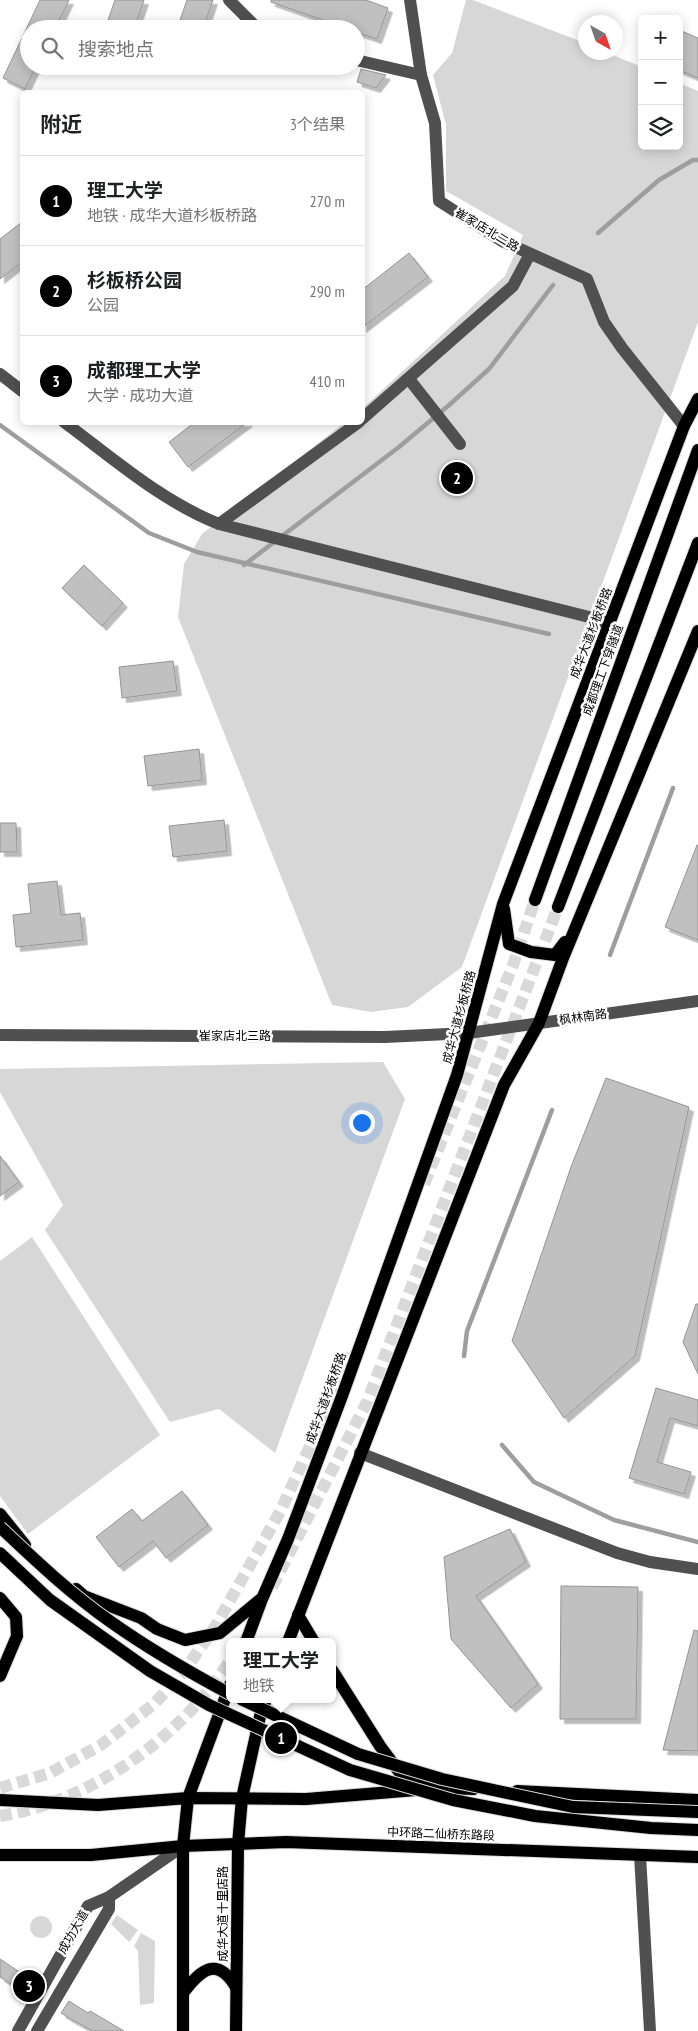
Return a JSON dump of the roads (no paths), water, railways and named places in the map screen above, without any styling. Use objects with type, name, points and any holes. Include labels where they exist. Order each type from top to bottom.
[{"type":"main road","name":"成华大道杉板桥路","points":[[247,1638],[288,1539],[345,1387],[457,1075],[503,904],[684,426],[698,399]]},
{"type":"main road","name":"成都理工下穿隧道","points":[[535,900],[698,450]]},
{"type":"main road","points":[[558,907],[698,544]]},
{"type":"main road","points":[[289,1638],[504,1085],[539,1023],[575,928],[698,631]]},
{"type":"main road","points":[[503,904],[509,944],[531,952],[555,955],[575,928]]},
{"type":"main road","points":[[0,1514],[28,1549],[54,1574],[84,1596],[141,1618],[158,1630],[185,1640],[220,1633],[262,1599]]},
{"type":"main road","points":[[0,1527],[43,1567],[111,1622],[196,1676],[226,1692]]},
{"type":"main road","points":[[0,1553],[50,1600],[150,1671],[209,1706],[350,1770],[453,1800],[535,1816],[651,1828],[698,1830]]},
{"type":"main road","points":[[0,1598],[16,1617],[17,1636],[0,1676]]},
{"type":"main road","points":[[298,1615],[312,1638]]},
{"type":"main road","points":[[336,1676],[380,1746],[400,1773],[441,1788]]},
{"type":"main road","points":[[183,2031],[184,1846],[188,1798],[226,1695]]},
{"type":"main road","points":[[249,1703],[358,1754],[442,1779],[573,1807],[698,1812]]},
{"type":"main road","points":[[242,1798],[264,1703]]},
{"type":"main road","points":[[0,1800],[98,1805],[188,1798],[306,1799],[441,1788],[698,1800]]},
{"type":"main road","name":"成华大道十里店路","points":[[236,2031],[238,1844],[242,1798]]},
{"type":"main road","name":"中环路二仙桥东路段","points":[[0,1854],[91,1855],[184,1846],[286,1842],[698,1857]]},
{"type":"main road","points":[[183,1993],[197,1976],[204,1971],[215,1969],[228,1974],[236,1987]]},
{"type":"street","points":[[229,0],[249,20]]},
{"type":"street","name":"崔家店北二路","points":[[410,0],[421,75],[435,123],[439,201],[502,241],[587,279],[604,322],[633,363],[684,426]]},
{"type":"street","points":[[365,62],[421,75]]},
{"type":"street","points":[[365,416],[513,286],[530,254]]},
{"type":"street","points":[[0,374],[20,389]]},
{"type":"street","points":[[409,379],[460,444]]},
{"type":"street","points":[[68,425],[169,500],[193,514],[219,524],[588,617],[609,624]]},
{"type":"street","points":[[219,524],[355,425]]},
{"type":"street","name":"枫林南路","points":[[469,1033],[698,1001]]},
{"type":"street","name":"崔家店北三路","points":[[0,1035],[385,1037],[469,1033]]},
{"type":"street","points":[[360,1453],[617,1553],[650,1562],[698,1569]]},
{"type":"street","name":"成功大道","points":[[18,2031],[88,1906],[109,1897],[184,1846]]},
{"type":"street","points":[[640,1855],[650,2031]]},
{"type":"street","name":"成功大道","points":[[37,2031],[109,1909],[109,1897]]},
{"type":"waterway","points":[[598,233],[659,180],[693,160],[698,160]]},
{"type":"waterway","points":[[244,565],[399,447],[489,369],[553,285]]},
{"type":"waterway","points":[[0,425],[149,533],[197,552],[549,634]]},
{"type":"waterway","points":[[610,955],[673,788]]},
{"type":"waterway","points":[[464,1356],[467,1331],[552,1110]]},
{"type":"waterway","points":[[502,1445],[534,1482],[614,1520],[698,1542]]},
{"type":"tunnel","points":[[424,1184],[513,965],[535,900]]},
{"type":"tunnel","points":[[272,1587],[367,1402],[558,907]]},
{"type":"tunnel","points":[[0,1788],[50,1773],[101,1745],[154,1704],[185,1670],[215,1627],[281,1510],[352,1354]]},
{"type":"tunnel","points":[[0,1816],[34,1808],[67,1797],[100,1781],[131,1762],[160,1740],[186,1715],[210,1688],[226,1666]]},
{"type":"place","name":"杉板桥公园","points":[[457,478]]},
{"type":"place","name":"理工大学","points":[[281,1738]]},
{"type":"place","name":"成都理工大学","points":[[29,1986]]}]
